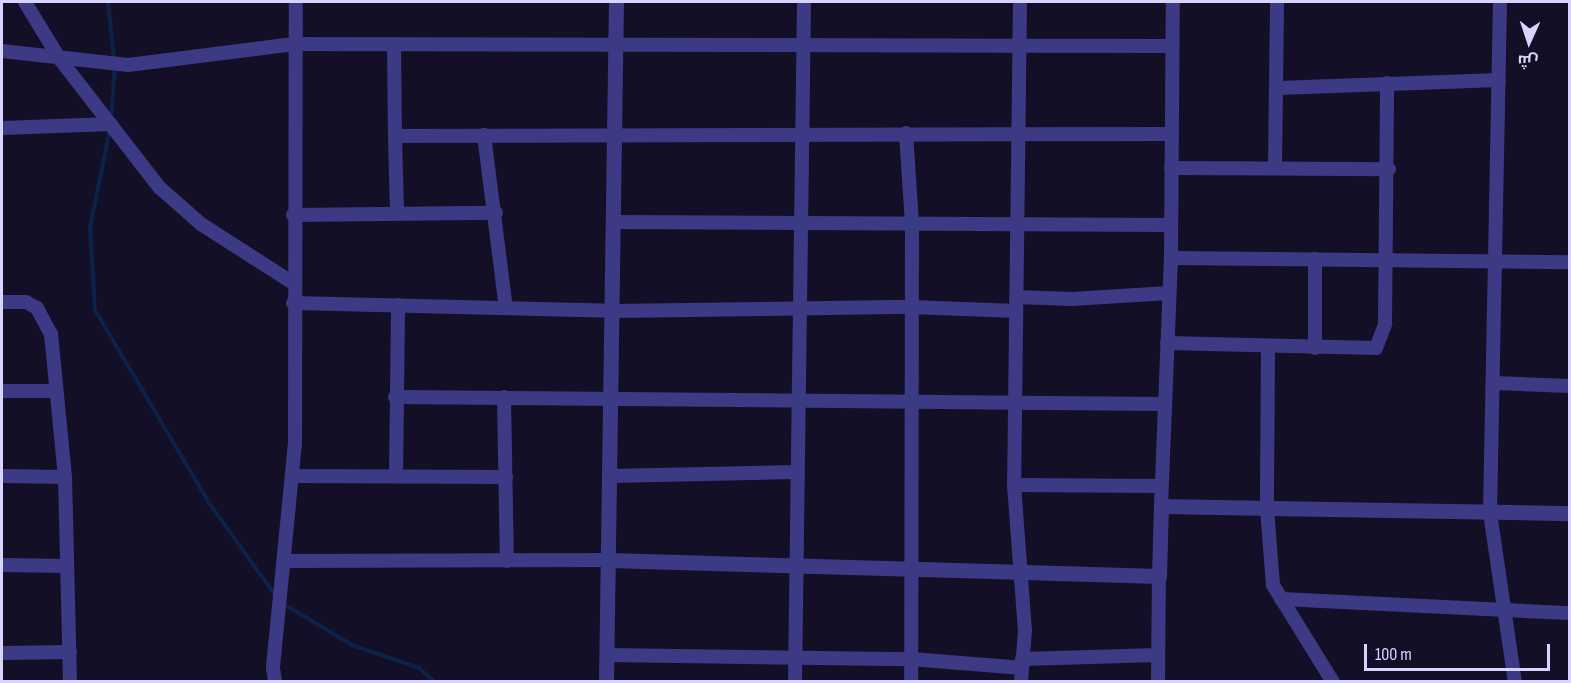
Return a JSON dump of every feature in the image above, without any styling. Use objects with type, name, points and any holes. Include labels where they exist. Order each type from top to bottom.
[{"type":"street","points":[[25,2],[59,58],[160,188],[188,213],[293,283]]},
{"type":"street","points":[[275,681],[273,667],[286,561],[292,476],[296,2]]},
{"type":"street","points":[[606,681],[616,2]]},
{"type":"street","points":[[795,681],[800,566],[798,472],[802,311],[804,2]]},
{"type":"street","points":[[1020,2],[1014,484],[1020,572],[1022,669]]},
{"type":"street","points":[[1158,681],[1161,486],[1171,258],[1173,2]]},
{"type":"street","points":[[1275,168],[1278,88],[1277,2]]},
{"type":"street","points":[[1500,2],[1498,260],[1490,513],[1501,608],[1515,681]]},
{"type":"street","points":[[2,51],[128,65],[294,44],[616,46],[804,42],[1172,46]]},
{"type":"street","points":[[394,45],[397,214]]},
{"type":"street","points":[[1278,88],[1499,80]]},
{"type":"street","points":[[1167,343],[1268,348],[1376,348],[1384,324],[1387,259],[1388,83]]},
{"type":"street","points":[[2,128],[111,124]]},
{"type":"street","points":[[395,136],[803,132],[1172,134]]},
{"type":"street","points":[[906,133],[912,223],[910,681]]},
{"type":"street","points":[[484,135],[484,161],[496,213],[506,308]]},
{"type":"street","points":[[1171,168],[1389,169]]},
{"type":"street","points":[[293,215],[496,213]]},
{"type":"street","points":[[614,222],[802,221],[1171,225]]},
{"type":"street","points":[[1171,258],[1569,262]]},
{"type":"street","points":[[1315,259],[1315,348]]},
{"type":"street","points":[[1016,297],[1072,299],[1169,293]]},
{"type":"street","points":[[2,302],[26,302],[44,315],[51,334],[65,477],[70,681]]},
{"type":"street","points":[[293,303],[612,311],[802,311],[911,307],[1016,311]]},
{"type":"street","points":[[396,476],[395,397],[398,305]]},
{"type":"street","points":[[1268,348],[1268,509],[1273,585],[1332,681]]},
{"type":"street","points":[[1494,383],[1569,386]]},
{"type":"street","points":[[2,391],[56,391]]},
{"type":"street","points":[[395,397],[1015,400],[1165,404]]},
{"type":"street","points":[[504,398],[507,561]]},
{"type":"street","points":[[610,476],[798,472]]},
{"type":"street","points":[[2,476],[65,477]]},
{"type":"street","points":[[292,476],[506,477]]},
{"type":"street","points":[[1014,484],[1161,486]]},
{"type":"street","points":[[1161,506],[1569,513]]},
{"type":"street","points":[[286,561],[608,560],[912,572],[1159,576]]},
{"type":"street","points":[[2,565],[67,566]]},
{"type":"street","points":[[1281,599],[1569,612]]},
{"type":"street","points":[[2,653],[70,652]]},
{"type":"street","points":[[607,655],[911,659],[1022,669],[1158,655]]},
{"type":"waterway","points":[[108,2],[114,59]]},
{"type":"waterway","points":[[111,119],[115,66]]},
{"type":"waterway","points":[[110,129],[90,227],[95,310],[209,503],[275,595]]},
{"type":"waterway","points":[[282,603],[352,645],[419,668],[435,682]]}]
